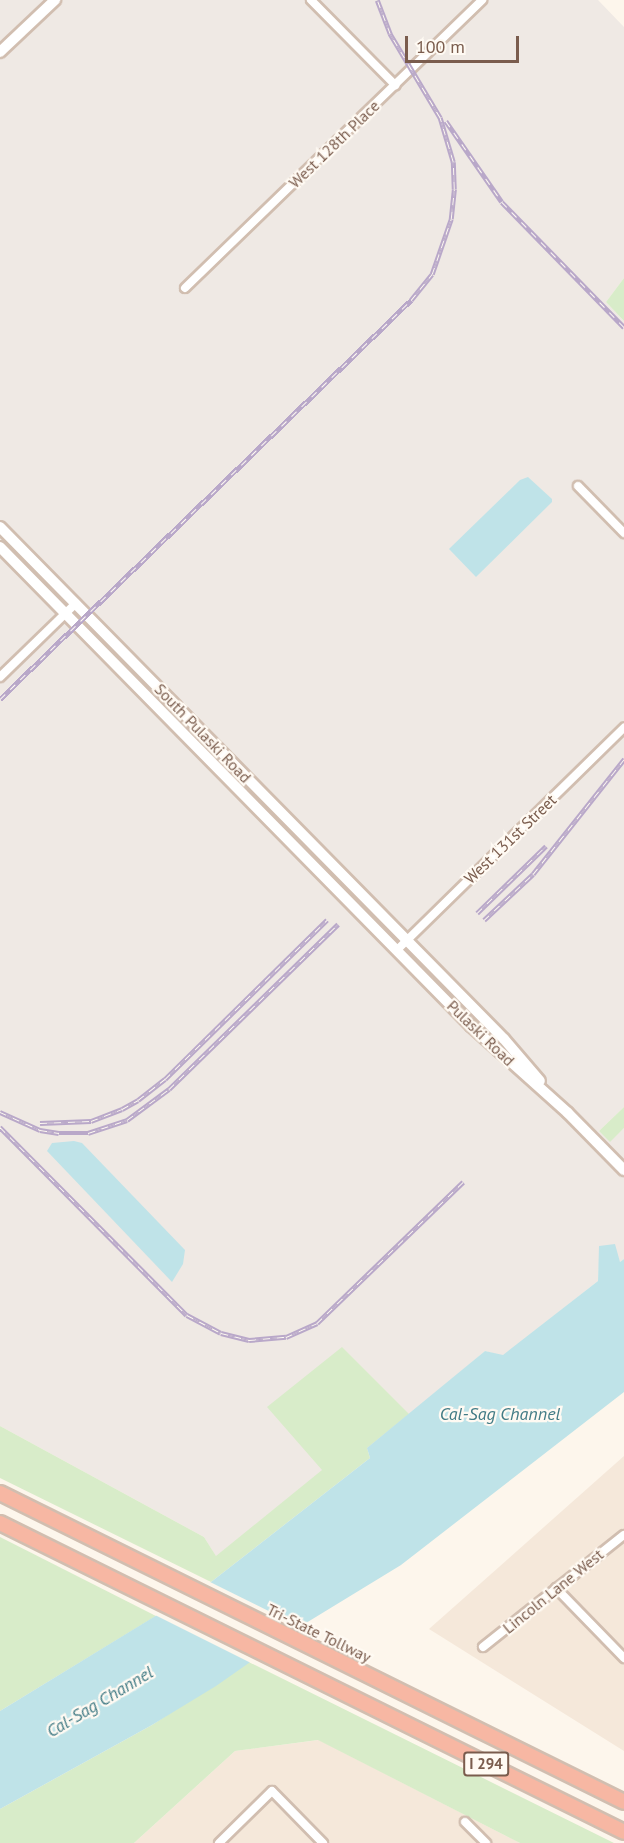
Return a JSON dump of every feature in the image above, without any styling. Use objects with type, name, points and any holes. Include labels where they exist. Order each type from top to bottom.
[{"type":"highway","name":"Tri-State Tollway","points":[[0,1492],[624,1802]]},
{"type":"highway","name":"I 294","points":[[0,1523],[624,1832]]},
{"type":"main road","points":[[0,52],[55,0]]},
{"type":"main road","name":"South Pulaski Road","points":[[0,526],[406,940]]},
{"type":"main road","name":"South Pulaski Road","points":[[0,547],[397,950]]},
{"type":"main road","name":"Pulaski Road","points":[[406,940],[504,1039],[568,1113],[624,1170]]},
{"type":"main road","name":"Pulaski Road","points":[[397,950],[493,1047],[568,1113]]},
{"type":"street","points":[[311,0],[395,85]]},
{"type":"street","name":"West 128th Place","points":[[185,288],[482,0]]},
{"type":"street","points":[[578,486],[624,533]]},
{"type":"street","points":[[0,677],[76,603]]},
{"type":"street","name":"West 131st Street","points":[[397,950],[624,728]]},
{"type":"street","name":"Lincoln Lane West","points":[[483,1647],[624,1535]]},
{"type":"street","points":[[556,1588],[624,1658]]},
{"type":"street","points":[[219,1843],[272,1791],[323,1843]]},
{"type":"street","points":[[465,1822],[486,1843]]},
{"type":"shaded area","points":[[0,0],[598,0],[624,27],[624,278],[606,302],[624,321],[624,1107],[599,1131],[610,1141],[624,1128],[624,1259],[620,1262],[600,1246],[598,1281],[503,1356],[485,1351],[225,1571],[204,1537],[0,1426]]},
{"type":"shaded area","points":[[624,1456],[624,1751],[429,1629]]},
{"type":"shaded area","points":[[319,1740],[520,1843],[134,1843],[235,1751]]},
{"type":"green space","points":[[624,278],[624,321],[606,302]]},
{"type":"green space","points":[[624,1107],[624,1128],[610,1142],[599,1131]]},
{"type":"green space","points":[[342,1347],[409,1414],[367,1448],[370,1458],[211,1582],[0,1478],[0,1426],[204,1537],[216,1556],[322,1470],[267,1407]]},
{"type":"green space","points":[[0,1537],[156,1616],[0,1711]]},
{"type":"green space","points":[[249,1662],[614,1843],[520,1843],[318,1740],[235,1751],[134,1843],[0,1843],[0,1809],[152,1725]]},
{"type":"water","points":[[528,477],[552,499],[552,502],[476,577],[449,549],[520,480]]},
{"type":"water","points":[[74,1141],[82,1143],[185,1250],[183,1264],[172,1282],[47,1151],[52,1143]]},
{"type":"water","name":"Cal-Sag Channel","points":[[615,1244],[620,1262],[624,1259],[624,1392],[401,1565],[306,1623],[216,1686],[152,1725],[0,1809],[0,1711],[211,1582],[370,1458],[367,1448],[485,1351],[503,1355],[598,1281],[599,1246]]},
{"type":"pier","points":[[208,1581],[303,1628],[253,1664],[153,1614]]},
{"type":"railway","points":[[0,699],[411,300],[432,274],[451,219],[454,189],[453,162],[440,118],[390,34],[377,0]]},
{"type":"railway","points":[[446,121],[502,202],[624,327]]},
{"type":"railway","points":[[484,920],[533,874],[624,759]]},
{"type":"railway","points":[[477,913],[546,846]]},
{"type":"railway","points":[[40,1123],[91,1121],[138,1100],[165,1079],[327,920]]},
{"type":"railway","points":[[0,1112],[40,1130],[59,1133],[88,1133],[127,1120],[169,1089],[338,924]]},
{"type":"railway","points":[[0,1127],[187,1315],[221,1333],[249,1340],[286,1337],[317,1323],[463,1182]]}]
